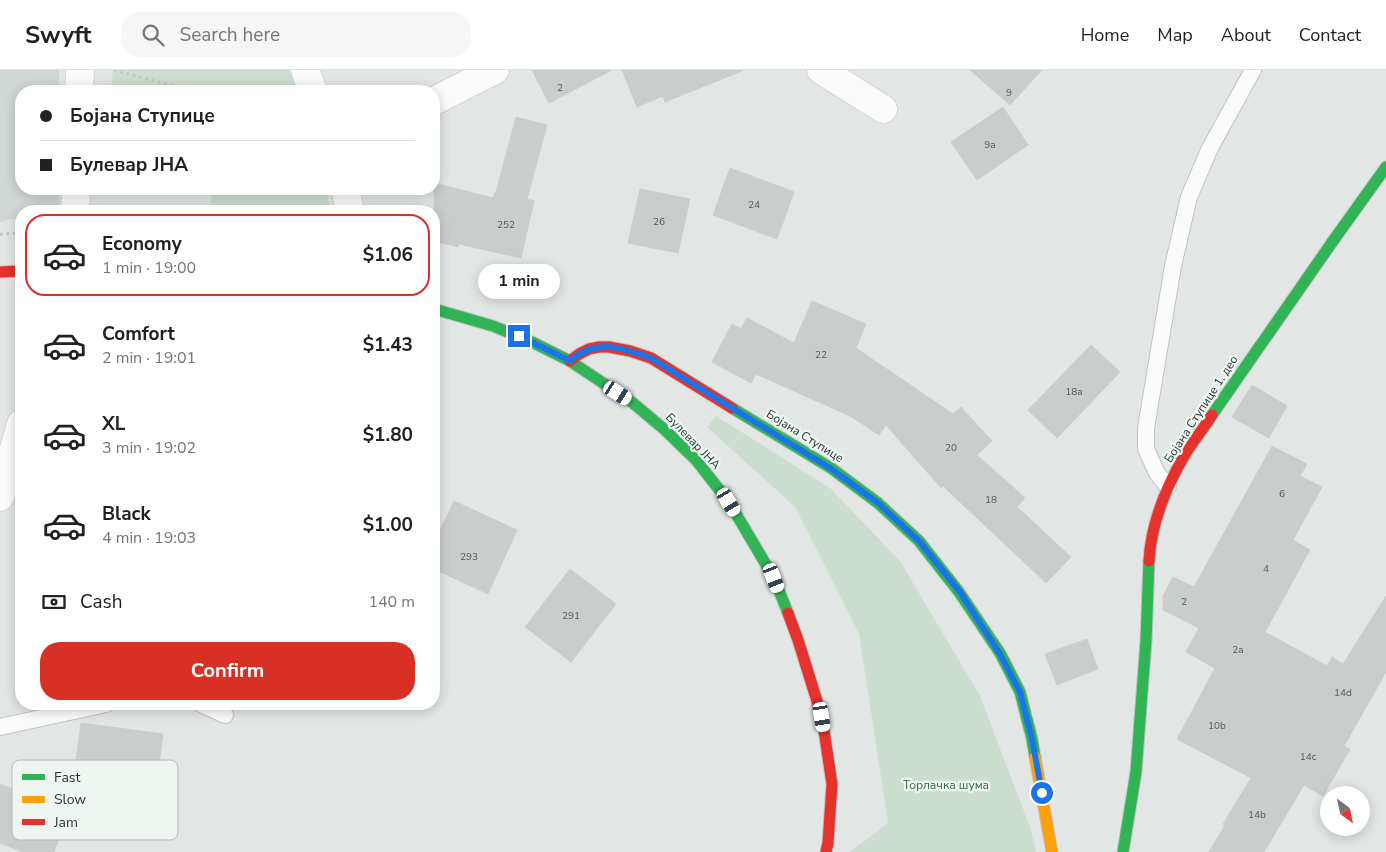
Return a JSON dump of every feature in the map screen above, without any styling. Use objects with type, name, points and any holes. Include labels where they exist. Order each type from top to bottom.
[{"type":"street","points":[[79,85],[80,70]]},
{"type":"street","points":[[305,70],[311,85]]},
{"type":"street","points":[[440,98],[495,70]]},
{"type":"street","points":[[821,70],[883,108]]},
{"type":"street","name":"Бојана Ступице 1. део","points":[[1123,852],[1136,772],[1146,641],[1149,558],[1157,517],[1168,487],[1186,453],[1333,240],[1386,167]]},
{"type":"street","points":[[0,272],[15,271]]},
{"type":"street","name":"Булевар ЈНА","points":[[440,311],[493,326],[532,342],[570,361],[633,403],[665,430],[696,460],[729,502],[774,578],[798,640],[822,717],[832,784],[826,852]]},
{"type":"street","name":"Бојана Ступице","points":[[570,361],[578,354],[606,346],[624,348],[651,358],[830,468],[878,503],[919,541],[960,592],[1000,654],[1020,692],[1032,739],[1052,852]]},
{"type":"street","points":[[0,497],[15,445]]},
{"type":"lane","points":[[1168,487],[1157,474],[1146,449],[1146,428],[1173,266],[1189,197],[1210,148],[1253,70]]},
{"type":"lane","points":[[0,728],[80,710]]},
{"type":"lane","points":[[214,710],[225,715]]},
{"type":"path","points":[[114,70],[170,85]]},
{"type":"path","points":[[0,234],[15,233]]},
{"type":"shaded area","points":[[0,70],[59,70],[59,85],[15,85],[15,195],[59,195],[59,205],[15,205],[15,218],[0,222]]},
{"type":"green space","points":[[113,70],[289,70],[295,85],[112,85]]},
{"type":"green space","points":[[211,195],[327,195],[329,205],[211,205]]},
{"type":"green space","name":"Торлачка шума","points":[[716,416],[830,488],[900,561],[980,696],[1031,830],[1036,852],[850,852],[888,823],[859,634],[795,507],[707,427]]},
{"type":"building","points":[[532,70],[612,70],[549,103]]},
{"type":"building","points":[[622,70],[742,71],[665,102],[663,96],[637,107]]},
{"type":"building","points":[[970,70],[1042,70],[1010,105]]},
{"type":"building","points":[[1003,107],[1028,145],[977,180],[951,142]]},
{"type":"building","points":[[516,117],[547,125],[527,199],[534,201],[521,258],[459,244],[458,247],[440,242],[440,205],[434,205],[434,195],[440,195],[440,185],[493,198]]},
{"type":"building","points":[[730,168],[794,192],[777,239],[713,215]]},
{"type":"building","points":[[640,189],[690,199],[678,253],[628,243]]},
{"type":"building","points":[[812,301],[866,324],[856,348],[953,414],[961,407],[992,441],[977,455],[1025,498],[1017,507],[1071,557],[1046,583],[943,486],[941,488],[886,425],[879,435],[850,416],[756,374],[751,383],[712,362],[732,324],[741,329],[747,318],[794,343]]},
{"type":"building","points":[[1091,345],[1120,372],[1057,438],[1028,410]]},
{"type":"building","points":[[1252,385],[1287,406],[1269,438],[1232,417]]},
{"type":"building","points":[[1272,446],[1307,464],[1300,476],[1322,487],[1293,540],[1310,550],[1265,632],[1327,666],[1332,657],[1343,664],[1386,596],[1386,672],[1344,746],[1350,749],[1329,786],[1320,786],[1320,794],[1304,785],[1264,852],[1209,852],[1225,825],[1223,824],[1251,778],[1177,739],[1215,668],[1186,652],[1199,628],[1163,610],[1163,596],[1173,577],[1194,587]]},
{"type":"building","points":[[454,501],[517,530],[488,594],[440,572],[440,530]]},
{"type":"building","points":[[570,569],[616,604],[571,662],[525,627]]},
{"type":"building","points":[[1087,639],[1098,669],[1057,685],[1045,654]]},
{"type":"building","points":[[81,723],[163,734],[160,760],[76,760]]},
{"type":"building","points":[[0,784],[12,789],[12,840],[58,840],[54,852],[23,852],[0,843]]},
{"type":"traffic: fast","points":[[1212,415],[1386,167]]},
{"type":"traffic: fast","points":[[440,311],[493,326],[532,342],[570,361],[633,403],[665,430],[696,460],[729,502],[774,578],[788,613]]},
{"type":"traffic: fast","points":[[732,408],[831,468],[878,503],[919,541],[959,592],[1000,653],[1020,692],[1035,757]]},
{"type":"traffic: fast","points":[[1123,852],[1136,772],[1146,641],[1149,561]]},
{"type":"traffic: slow","points":[[1035,757],[1052,852]]},
{"type":"traffic: jam","points":[[0,272],[15,271]]},
{"type":"traffic: jam","points":[[570,361],[589,349],[599,347],[630,351],[651,358],[732,408]]},
{"type":"traffic: jam","points":[[1149,561],[1153,533],[1166,491],[1186,453],[1212,415]]},
{"type":"traffic: jam","points":[[788,613],[822,717],[832,784],[826,852]]},
{"type":"route","points":[[519,336],[570,361],[578,354],[606,346],[624,348],[651,358],[830,468],[878,503],[919,541],[960,592],[1000,654],[1020,692],[1032,739],[1042,793]]}]
